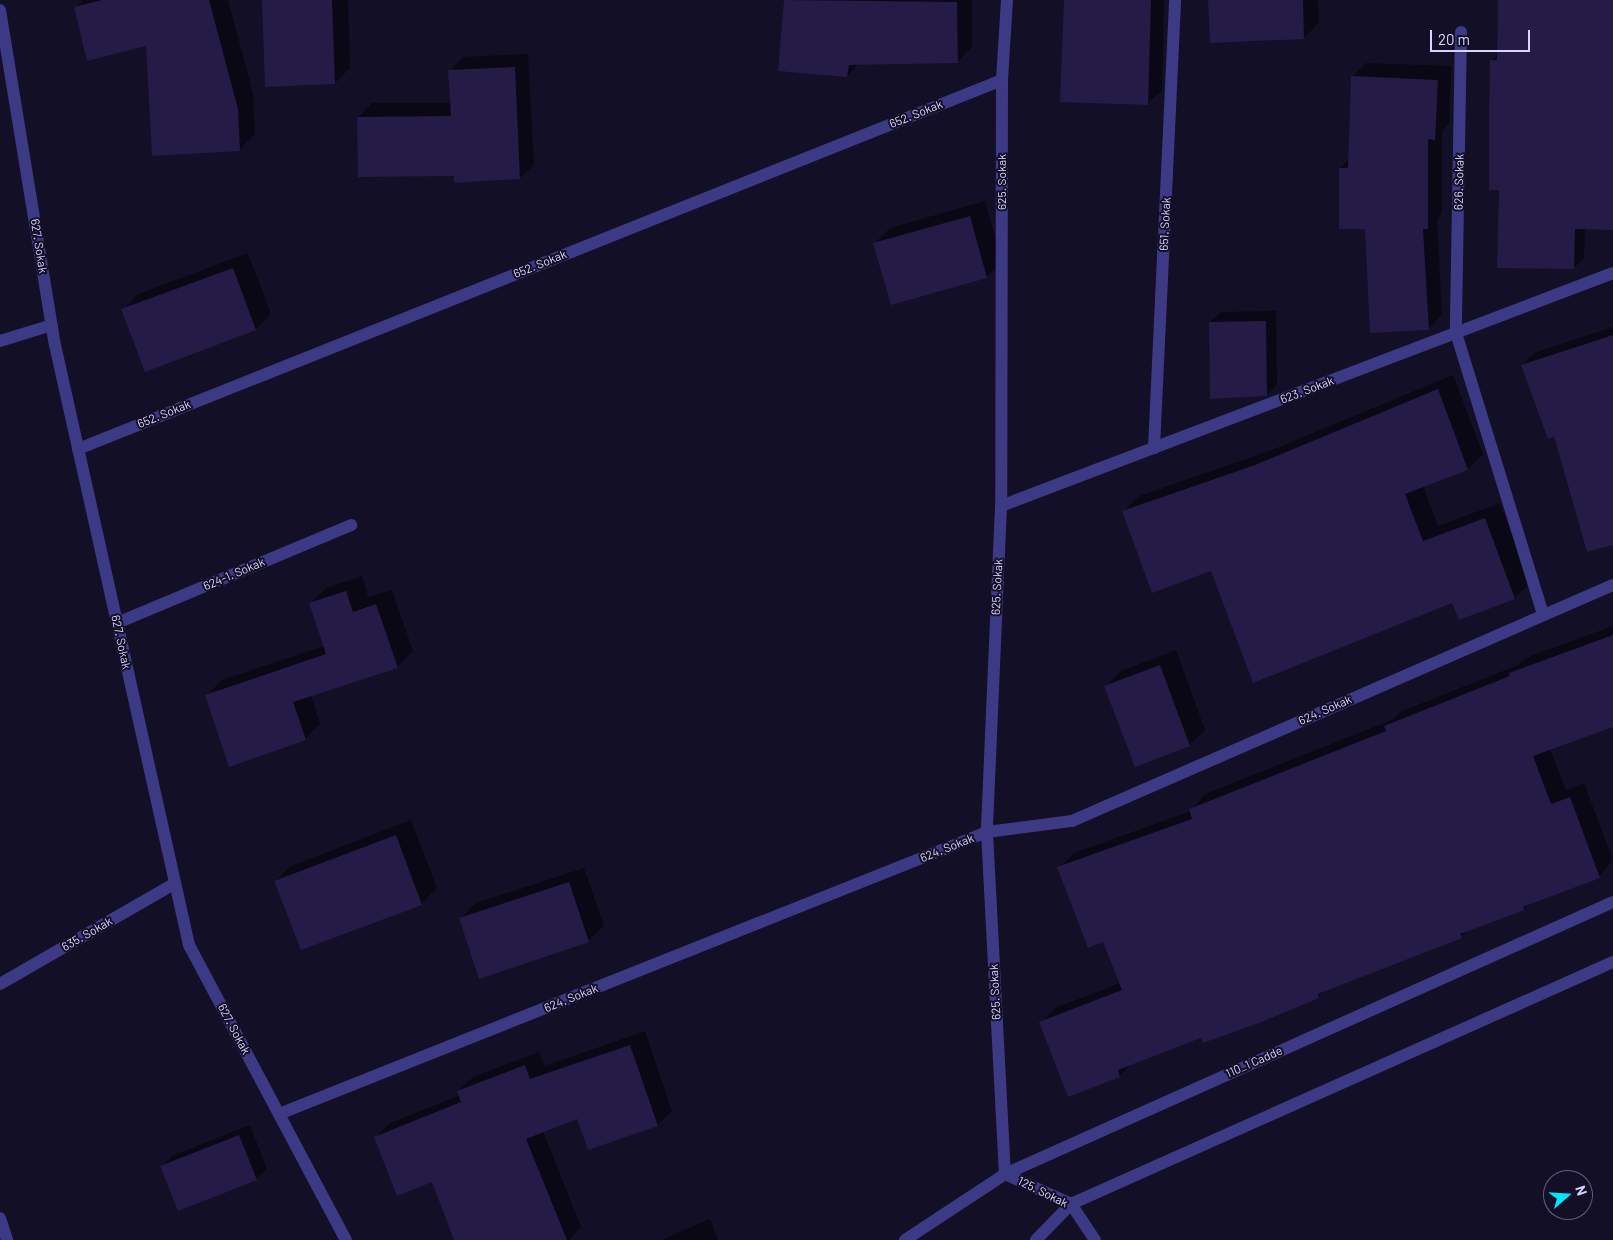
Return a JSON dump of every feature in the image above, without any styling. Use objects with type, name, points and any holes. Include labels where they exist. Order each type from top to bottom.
[{"type":"street","name":"625. Sokak","points":[[1005,1174],[986,832],[1001,506],[1002,80],[1007,0]]},
{"type":"street","name":"651. Sokak","points":[[1154,448],[1175,0]]},
{"type":"street","name":"627. Sokak","points":[[0,10],[52,325],[189,945],[346,1240]]},
{"type":"street","name":"626. Sokak","points":[[1461,32],[1456,333],[1543,614]]},
{"type":"street","name":"652. Sokak","points":[[78,448],[1002,80]]},
{"type":"street","name":"623. Sokak","points":[[1001,506],[1613,273]]},
{"type":"street","points":[[0,342],[52,325]]},
{"type":"street","name":"624-1. Sokak","points":[[117,623],[351,525]]},
{"type":"street","name":"624. Sokak","points":[[279,1114],[986,832],[1072,821],[1613,584]]},
{"type":"street","name":"635. Sokak","points":[[0,984],[174,884]]},
{"type":"street","name":"110_1 Cadde","points":[[904,1240],[1005,1174],[1613,902]]},
{"type":"street","points":[[1036,1240],[1071,1204],[1613,962]]},
{"type":"street","name":"125. Sokak","points":[[1005,1174],[1071,1204],[1095,1240]]},
{"type":"street","points":[[0,1218],[7,1240]]},
{"type":"building","points":[[102,0],[209,0],[238,109],[240,151],[152,156],[146,46],[87,61],[74,7]]},
{"type":"building","points":[[262,0],[332,0],[335,84],[265,87]]},
{"type":"building","points":[[784,0],[957,2],[958,63],[849,65],[847,77],[778,71]]},
{"type":"building","points":[[1064,0],[1151,0],[1148,105],[1060,102]]},
{"type":"building","points":[[1208,0],[1303,0],[1304,39],[1210,43]]},
{"type":"building","points":[[1498,0],[1613,0],[1613,230],[1575,229],[1574,269],[1497,268],[1499,190],[1489,190],[1489,114],[1490,60],[1497,60]]},
{"type":"building","points":[[515,67],[520,179],[454,183],[454,176],[358,177],[357,117],[451,116],[448,70]]},
{"type":"building","points":[[1351,76],[1438,80],[1435,140],[1428,139],[1428,229],[1423,229],[1429,330],[1370,333],[1365,229],[1339,229],[1339,168],[1348,168]]},
{"type":"building","points":[[970,216],[987,278],[891,305],[873,243]]},
{"type":"building","points":[[233,268],[256,330],[145,372],[121,309]]},
{"type":"building","points":[[1266,321],[1267,396],[1210,399],[1209,322]]},
{"type":"building","points":[[1613,335],[1613,545],[1587,552],[1554,436],[1548,439],[1521,365]]},
{"type":"building","points":[[1438,389],[1468,470],[1405,494],[1423,541],[1485,518],[1515,599],[1459,620],[1452,603],[1253,683],[1211,571],[1152,593],[1122,511],[1255,465]]},
{"type":"building","points":[[346,591],[353,612],[376,604],[398,668],[293,702],[306,740],[229,767],[205,695],[326,654],[309,603]]},
{"type":"building","points":[[1613,635],[1613,727],[1533,756],[1551,804],[1570,797],[1600,878],[1523,907],[1525,910],[1460,934],[1462,938],[1318,994],[1319,998],[1259,1023],[1203,1043],[1201,1038],[1118,1070],[1120,1077],[1068,1097],[1039,1022],[1122,990],[1103,942],[1088,948],[1057,867],[1192,819],[1189,809],[1386,731],[1384,726],[1510,676],[1509,673]]},
{"type":"building","points":[[1160,665],[1190,746],[1135,767],[1104,686]]},
{"type":"building","points":[[396,835],[422,905],[301,950],[274,881]]},
{"type":"building","points":[[569,882],[589,942],[479,979],[459,918]]},
{"type":"building","points":[[630,1045],[658,1126],[588,1150],[577,1119],[526,1139],[567,1240],[454,1240],[432,1182],[397,1196],[374,1137],[461,1102],[457,1091],[525,1065],[530,1079]]},
{"type":"building","points":[[239,1135],[257,1180],[178,1211],[160,1166]]}]
